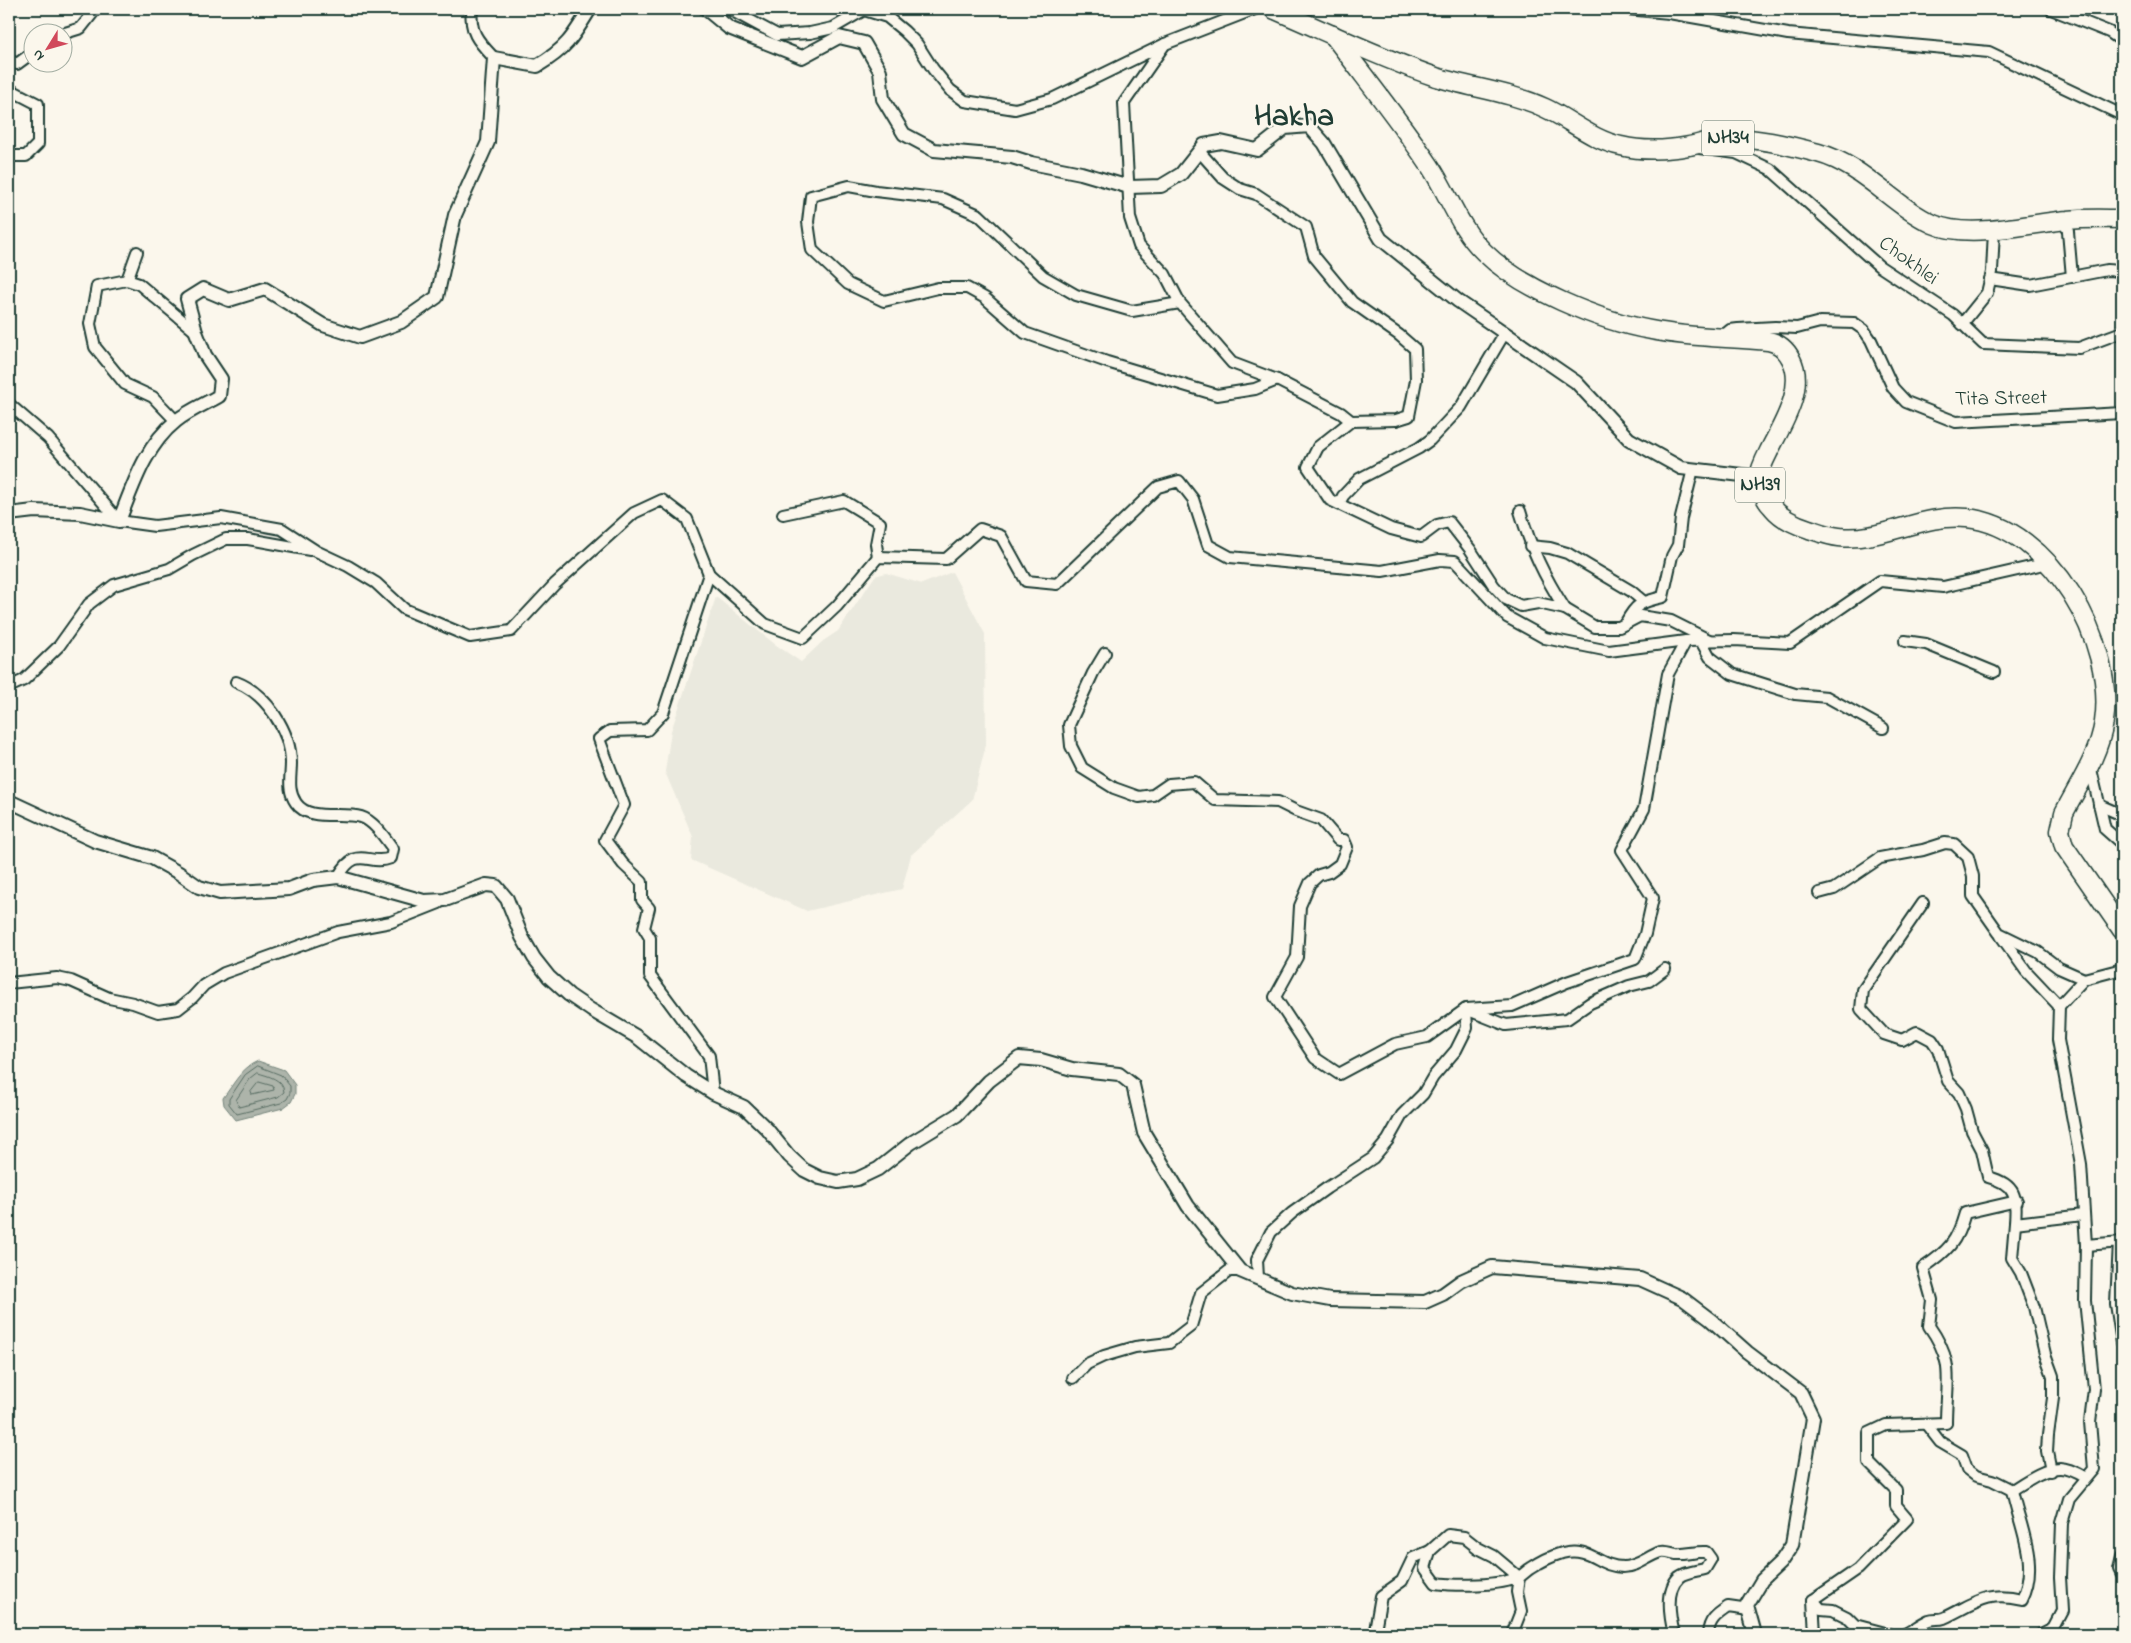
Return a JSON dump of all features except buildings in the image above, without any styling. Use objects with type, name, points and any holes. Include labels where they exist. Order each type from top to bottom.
[{"type":"highway","points":[[1273,9],[1333,35]]},
{"type":"highway","name":"NH34","points":[[1333,35],[1386,60],[1439,78],[1494,92],[1544,108],[1606,142],[1624,147],[1650,149],[1688,146],[1722,138],[1748,138],[1820,154],[1848,165],[1914,213],[1936,225],[1960,229],[1994,230],[2067,220],[2122,218]]},
{"type":"highway","name":"NH39","points":[[1333,35],[1429,164],[1444,188],[1466,231],[1496,263],[1533,287],[1600,316],[1649,330],[1697,337],[1722,337],[1777,343],[1790,356],[1797,376],[1792,398],[1785,419],[1764,460],[1759,477],[1761,489],[1767,500],[1780,515],[1796,524],[1820,532],[1837,537],[1851,538],[1867,536],[1923,520],[1968,518],[1993,523],[2008,530],[2029,545],[2048,563],[2081,610],[2101,659],[2105,697],[2105,719],[2101,739],[2064,813],[2061,824],[2061,839],[2074,863],[2122,930]]},
{"type":"street","points":[[72,31],[81,28],[96,9]]},
{"type":"street","points":[[472,9],[471,18],[475,38],[494,58],[537,66],[557,54],[573,38],[590,9]]},
{"type":"street","points":[[706,9],[729,28],[802,57],[839,37],[864,43],[880,71],[883,99],[904,134],[934,150],[1012,157],[1031,163],[1081,173],[1129,187],[1161,186],[1181,174],[1204,145],[1221,142],[1257,150],[1285,128],[1309,126],[1324,143],[1381,239],[1458,301],[1576,382],[1629,439],[1681,468],[1759,477]]},
{"type":"street","points":[[728,9],[777,35],[810,33],[833,28],[864,10],[888,17],[917,44],[933,70],[950,90],[964,101],[1015,109],[1052,99],[1166,44],[1255,9]]},
{"type":"street","points":[[1627,9],[1669,13],[1788,34],[1989,52],[2122,115]]},
{"type":"street","points":[[2051,9],[2109,32],[2122,41]]},
{"type":"street","points":[[1166,44],[1124,103],[1130,218],[1139,246],[1165,274],[1180,303],[1232,363],[1278,380],[1341,413],[1351,421]]},
{"type":"street","points":[[119,521],[155,442],[176,421],[219,396],[221,379],[206,355],[196,332],[187,299],[203,289],[229,300],[265,289],[323,326],[360,337],[401,322],[437,297],[455,215],[488,142],[494,58]]},
{"type":"street","points":[[9,60],[16,64],[22,60]]},
{"type":"street","points":[[9,90],[38,104],[38,144],[26,156],[9,156]]},
{"type":"street","name":"Chokhlei","points":[[1688,146],[1736,153],[1770,170],[1879,266],[1953,315],[1983,344],[2079,348],[2122,332]]},
{"type":"street","points":[[1199,151],[1223,178],[1240,189],[1256,194],[1306,227],[1314,256],[1352,302],[1399,335],[1415,349],[1416,380],[1409,416],[1396,420],[1351,421],[1318,448],[1308,467],[1330,500],[1391,529],[1421,537],[1437,525],[1450,522],[1494,586],[1506,599],[1520,606],[1538,603],[1565,609],[1595,627],[1619,627],[1640,616],[1671,621],[1705,641],[1710,657],[1732,674],[1794,694],[1827,697],[1883,728]]},
{"type":"street","points":[[1180,303],[1132,311],[1076,295],[1043,276],[979,215],[944,199],[848,186],[811,196],[808,222],[812,250],[848,284],[884,301],[938,288],[967,288],[985,298],[1025,333],[1154,377],[1218,395],[1255,389],[1278,380]]},
{"type":"street","points":[[2067,220],[2072,278]]},
{"type":"street","points":[[1962,324],[1987,293],[1994,230]]},
{"type":"street","points":[[127,280],[137,252]]},
{"type":"street","points":[[1990,279],[2030,285],[2107,270],[2122,271]]},
{"type":"street","points":[[176,421],[153,397],[125,384],[95,347],[90,324],[97,286],[127,280],[139,284],[196,332]]},
{"type":"street","name":"Tita Street","points":[[1722,337],[1730,330],[1738,329],[1797,328],[1820,322],[1854,323],[1871,340],[1894,388],[1906,402],[1956,422],[2122,413]]},
{"type":"street","points":[[1339,504],[1359,480],[1419,448],[1430,440],[1461,407],[1504,334]]},
{"type":"street","points":[[9,404],[48,438],[119,521]]},
{"type":"street","points":[[1625,624],[1633,609],[1644,602],[1663,597],[1672,556],[1678,544],[1681,518],[1693,469]]},
{"type":"street","points":[[878,557],[946,559],[980,529],[1001,536],[1026,581],[1057,584],[1158,487],[1179,481],[1193,499],[1208,545],[1230,557],[1382,571],[1440,560],[1455,561],[1507,617],[1545,638],[1609,652],[1686,641],[1734,640],[1790,643],[1880,581],[1943,587],[2048,563]]},
{"type":"street","points":[[9,514],[34,511],[80,513],[155,526],[221,518],[282,529],[316,551],[348,566],[376,583],[404,609],[470,637],[511,631],[555,584],[634,513],[662,500],[687,519],[709,574],[765,624],[803,638],[837,606],[878,557],[876,544],[880,523],[844,501],[783,514]]},
{"type":"street","points":[[1520,511],[1530,546],[1544,575],[1565,609]]},
{"type":"street","points":[[9,687],[24,680],[59,646],[90,604],[114,585],[169,569],[226,539],[248,538],[316,551]]},
{"type":"street","points":[[1530,546],[1567,553],[1631,591],[1644,602]]},
{"type":"street","points":[[709,574],[663,713],[647,730],[610,731],[600,740],[624,805],[605,840],[623,864],[642,882],[642,900],[649,908],[644,928],[650,938],[650,976],[709,1056],[713,1093]]},
{"type":"street","points":[[1105,653],[1092,673],[1069,726],[1071,746],[1082,768],[1114,788],[1139,797],[1153,795],[1169,784],[1194,782],[1216,800],[1278,802],[1321,820],[1338,840],[1344,840],[1347,847],[1340,864],[1329,872],[1319,875],[1310,883],[1300,906],[1297,957],[1275,997],[1315,1058],[1338,1074],[1395,1044],[1427,1038],[1466,1009],[1512,1006],[1567,982],[1635,959],[1645,934],[1653,898],[1622,850],[1644,809],[1668,674],[1686,641]]},
{"type":"street","points":[[1905,641],[1926,644],[1994,672]]},
{"type":"street","points":[[236,682],[263,700],[282,727],[291,762],[289,783],[294,801],[301,810],[312,813],[362,817],[382,833],[393,849],[391,858],[385,860],[363,857],[351,860],[338,876]]},
{"type":"street","points":[[2089,764],[2105,829],[2122,844]]},
{"type":"street","points":[[9,801],[95,841],[152,858],[199,887],[220,893],[289,889],[313,880],[338,876],[424,901],[445,900]]},
{"type":"street","points":[[2099,805],[2122,815]]},
{"type":"street","points":[[1819,893],[1834,889],[1880,858],[1923,850],[1945,843],[1954,844],[1968,857],[1973,876],[1972,896],[2026,971],[2059,1006]]},
{"type":"street","points":[[9,982],[58,978],[71,981],[109,998],[133,1003],[158,1012],[178,1009],[204,985],[224,973],[338,932],[391,922],[486,885],[496,886],[508,899],[522,937],[534,958],[549,977],[569,995],[591,1010],[638,1037],[686,1076],[713,1093],[744,1107],[767,1129],[788,1156],[804,1170],[820,1178],[838,1182],[857,1179],[878,1169],[911,1143],[957,1115],[989,1081],[1019,1058],[1040,1060],[1072,1069],[1119,1074],[1133,1085],[1144,1133],[1183,1198],[1240,1271]]},
{"type":"street","points":[[1923,903],[1863,990],[1861,1009],[1884,1034],[1902,1040],[1917,1032],[1932,1040],[1938,1049],[1948,1081],[1959,1094],[1966,1109],[1972,1130],[1982,1150],[1988,1177],[2001,1180],[2015,1194],[2017,1202],[2012,1258],[2021,1273],[2034,1307],[2041,1340],[2053,1376],[2053,1398],[2047,1451],[2051,1471]]},
{"type":"street","points":[[1999,933],[2038,952],[2059,968],[2084,979]]},
{"type":"street","points":[[1466,1009],[1506,1025],[1567,1019],[1590,1003],[1629,986],[1649,981],[1665,969]]},
{"type":"street","points":[[2041,1634],[2053,1628],[2062,1611],[2060,1577],[2062,1523],[2069,1499],[2094,1469],[2090,1422],[2094,1389],[2085,1300],[2086,1245],[2081,1164],[2058,1040],[2059,1006],[2084,979],[2122,969]]},
{"type":"street","points":[[1258,1278],[1257,1260],[1271,1232],[1292,1212],[1373,1158],[1388,1140],[1402,1115],[1423,1094],[1433,1078],[1456,1050],[1467,1028],[1466,1009]]},
{"type":"street","points":[[1813,1600],[1858,1568],[1908,1519],[1896,1506],[1896,1490],[1869,1463],[1869,1433],[1886,1425],[1946,1423],[1949,1371],[1941,1343],[1929,1326],[1932,1300],[1923,1268],[1942,1255],[1959,1234],[1965,1213],[2017,1202]]},
{"type":"street","points":[[2015,1223],[2083,1214]]},
{"type":"street","points":[[2086,1245],[2120,1242],[2116,1304],[2122,1342]]},
{"type":"street","points":[[1073,1378],[1087,1364],[1104,1356],[1135,1347],[1169,1343],[1191,1326],[1201,1293],[1229,1271],[1240,1271],[1292,1293],[1330,1300],[1425,1302],[1443,1294],[1461,1280],[1492,1267],[1640,1279],[1682,1298],[1711,1320],[1747,1352],[1801,1393],[1812,1418],[1792,1545],[1780,1564],[1762,1580],[1747,1605],[1755,1634]]},
{"type":"street","points":[[1926,1424],[1940,1442],[1962,1455],[1967,1469],[1976,1476],[1992,1480],[2012,1490]]},
{"type":"street","points":[[2012,1490],[2033,1476],[2059,1468],[2075,1472],[2086,1478]]},
{"type":"street","points":[[1905,1634],[1931,1619],[1941,1619],[1973,1602],[1994,1595],[2022,1599],[2026,1592],[2030,1558],[2016,1512],[2012,1490]]},
{"type":"street","points":[[1371,1634],[1376,1630],[1381,1596],[1402,1581],[1413,1558],[1430,1550],[1448,1535],[1464,1537],[1478,1548],[1494,1556],[1519,1577]]},
{"type":"street","points":[[1430,1550],[1425,1568],[1436,1583],[1454,1586],[1519,1577],[1532,1567],[1573,1551],[1594,1556],[1613,1566],[1625,1567],[1639,1564],[1663,1551],[1687,1554],[1696,1551],[1706,1552],[1711,1559],[1705,1569],[1679,1577],[1671,1591],[1674,1634]]},
{"type":"street","points":[[2122,1557],[2119,1569],[2122,1575]]},
{"type":"street","points":[[1512,1634],[1521,1611],[1517,1592],[1519,1577]]},
{"type":"street","points":[[1813,1600],[1821,1609],[1833,1610],[1847,1616],[1855,1624],[1889,1634]]},
{"type":"street","points":[[1813,1600],[1814,1634]]},
{"type":"street","points":[[1708,1634],[1709,1624],[1716,1615],[1728,1607],[1749,1610]]},
{"type":"street","points":[[1849,1634],[1849,1630],[1855,1624]]},
{"type":"shaded area","points":[[952,572],[985,634],[986,745],[972,800],[911,855],[902,889],[807,911],[691,860],[693,837],[665,772],[671,731],[716,597],[776,645],[801,662],[823,641],[838,631],[875,576],[886,573],[922,584]]},
{"type":"water","points":[[258,1061],[284,1070],[295,1085],[295,1094],[291,1102],[283,1108],[236,1120],[224,1105],[223,1098],[242,1072]]},
{"type":"district","name":"Hakha","points":[[1294,117]]}]
